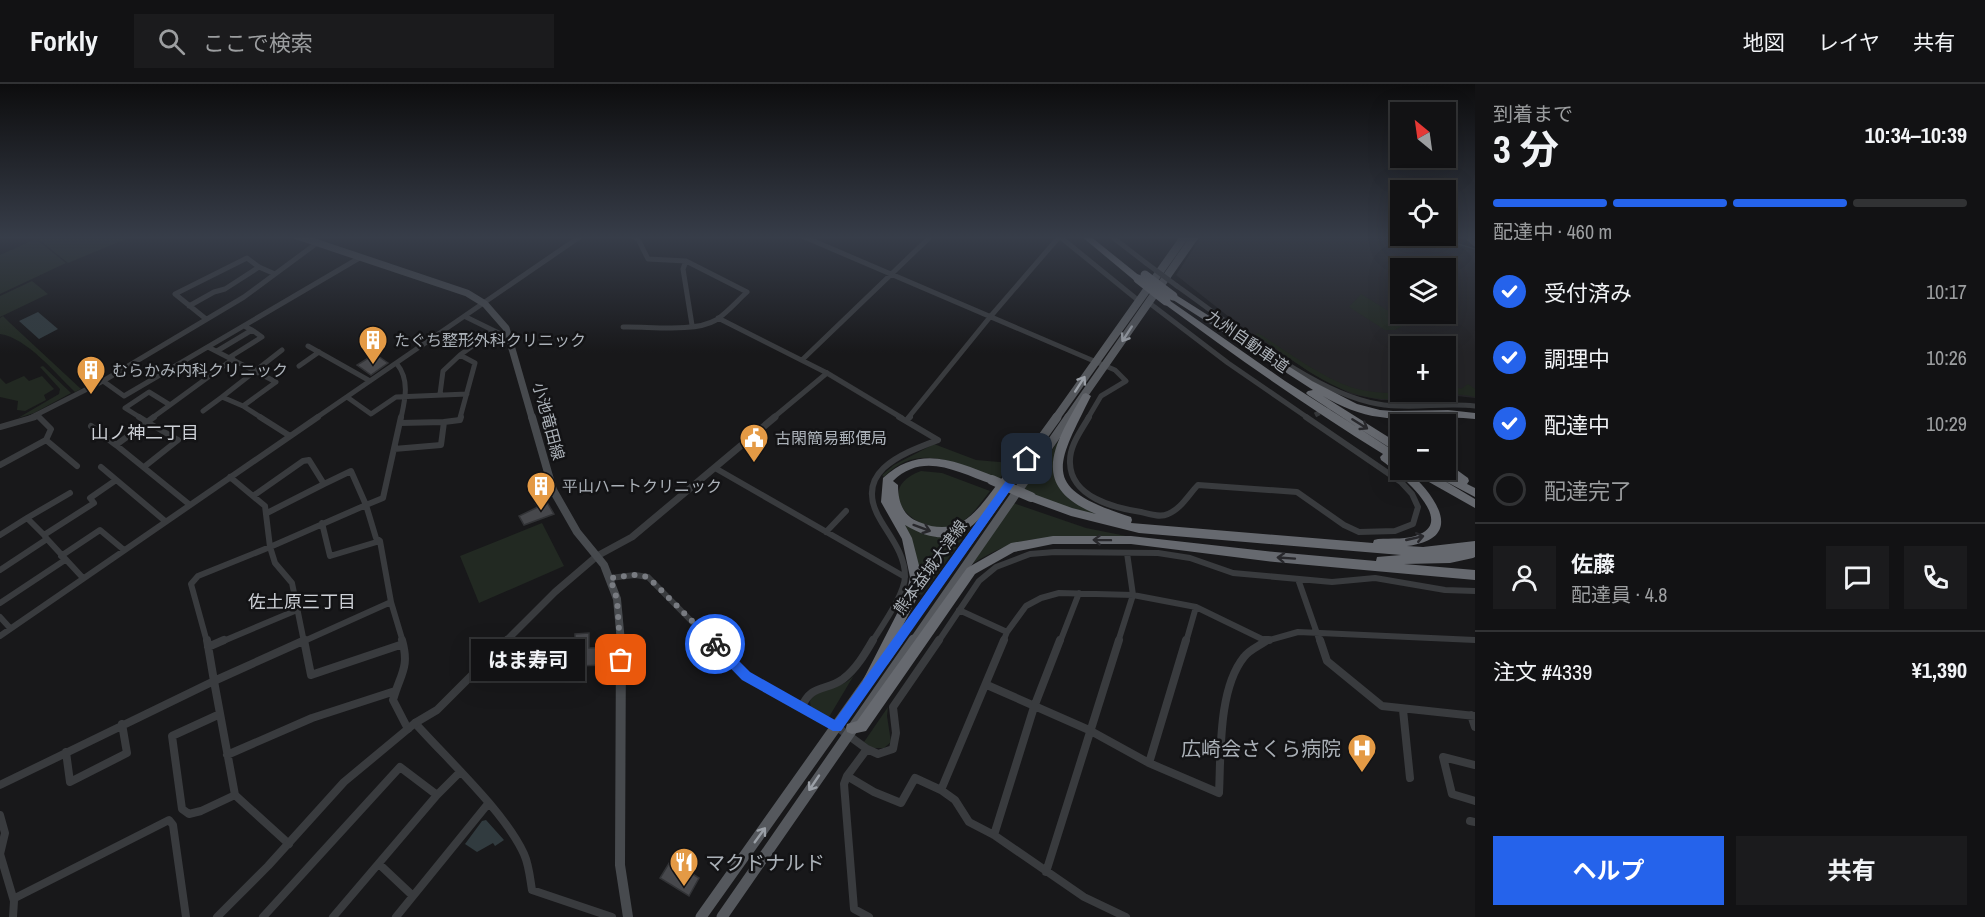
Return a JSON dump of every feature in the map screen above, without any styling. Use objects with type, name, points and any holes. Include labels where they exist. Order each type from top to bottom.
[{"type":"highway","name":"九州自動車道","points":[[1138,275],[1250,363],[1390,453]]},
{"type":"highway","name":"九州自動車道","points":[[1169,298],[1390,443]]},
{"type":"highway","points":[[1169,298],[1342,402],[1382,414],[1403,416],[1465,414],[1475,418]]},
{"type":"highway","points":[[1086,396],[1064,442],[1057,466],[1060,480],[1067,490],[1078,500],[1110,515],[1198,534]]},
{"type":"highway","points":[[1456,419],[1475,418]]},
{"type":"highway","points":[[1336,545],[1415,540],[1429,535],[1434,528],[1436,514],[1417,483],[1343,425]]},
{"type":"highway","points":[[1027,459],[1016,467],[974,521],[955,531],[930,532],[908,523],[901,516],[892,496],[893,484],[901,474],[915,468],[932,465],[989,483],[1029,499],[1080,521],[1202,550]]},
{"type":"highway","points":[[869,680],[912,596],[916,577],[907,538],[886,502],[887,480],[902,466],[922,461],[956,466],[989,483]]},
{"type":"highway","points":[[1456,475],[1475,491]]},
{"type":"highway","points":[[1434,480],[1475,504]]},
{"type":"highway","points":[[1453,480],[1475,491]]},
{"type":"highway","points":[[1029,499],[1099,520],[1139,529],[1423,552],[1475,546]]},
{"type":"highway","points":[[845,730],[861,727],[971,571],[988,559],[1011,548],[1053,540],[1131,540],[1202,550],[1475,575]]},
{"type":"highway","points":[[1345,562],[1450,558],[1475,553]]},
{"type":"main road","name":"小池竜田線","points":[[417,275],[467,293],[485,304],[506,328],[553,490],[578,532],[597,556],[610,578],[617,599],[621,638],[620,866],[628,917]]},
{"type":"main road","name":"熊本益城大津線","points":[[701,917],[845,730],[1086,396],[1160,275]]},
{"type":"main road","name":"熊本益城大津線","points":[[722,917],[845,730],[869,680],[1095,362],[1164,275]]},
{"type":"street","points":[[206,319],[175,294],[213,275]]},
{"type":"street","points":[[189,306],[214,292],[225,289],[247,275]]},
{"type":"street","points":[[0,427],[39,416],[103,381],[244,297],[274,275]]},
{"type":"street","points":[[103,381],[124,396],[331,275]]},
{"type":"street","points":[[0,636],[526,275]]},
{"type":"street","points":[[684,275],[692,325]]},
{"type":"street","points":[[623,327],[648,325],[677,327],[714,322],[747,292],[713,275]]},
{"type":"street","points":[[802,360],[891,275]]},
{"type":"street","points":[[894,275],[1115,370],[1126,381],[1101,396],[1074,444],[1069,458],[1077,484],[1095,498],[1137,512],[1163,516],[1170,514],[1197,485],[1286,490],[1302,494],[1352,530],[1395,531],[1413,524],[1418,507],[1412,494],[1401,482],[1313,417],[1228,363],[1108,275]]},
{"type":"street","points":[[907,420],[1026,275]]},
{"type":"street","points":[[1162,275],[1299,369],[1346,398],[1398,406],[1460,403],[1475,406]]},
{"type":"street","points":[[466,317],[492,332],[511,339]]},
{"type":"street","points":[[718,318],[827,373],[938,440],[899,455],[877,472],[872,484],[872,502],[878,517],[898,543],[905,577],[875,639],[857,667],[840,681],[812,690],[805,697],[801,708]]},
{"type":"street","points":[[116,445],[262,337],[244,326]]},
{"type":"street","points":[[217,351],[252,330]]},
{"type":"street","points":[[440,394],[442,369],[492,332]]},
{"type":"street","points":[[308,346],[370,381]]},
{"type":"street","points":[[208,347],[276,382],[243,406]]},
{"type":"street","points":[[203,411],[282,350]]},
{"type":"street","points":[[299,366],[319,352]]},
{"type":"street","points":[[400,423],[460,420],[475,363],[460,355]]},
{"type":"street","points":[[289,844],[235,795],[208,646],[191,584],[198,576],[383,498],[406,396],[407,386],[397,364]]},
{"type":"street","points":[[217,917],[289,844],[344,782],[412,726],[437,710],[555,592],[597,556],[632,537],[827,373]]},
{"type":"street","points":[[144,467],[178,440],[126,408],[149,392],[170,405]]},
{"type":"street","points":[[347,397],[371,414],[396,397],[467,394]]},
{"type":"street","points":[[222,397],[243,406],[290,436]]},
{"type":"street","points":[[0,465],[46,440],[51,429],[39,416]]},
{"type":"street","points":[[394,449],[441,445],[444,422]]},
{"type":"street","points":[[91,426],[190,505]]},
{"type":"street","points":[[46,440],[77,466]]},
{"type":"street","points":[[253,496],[303,460],[309,460],[324,484]]},
{"type":"street","points":[[101,467],[124,484],[165,521]]},
{"type":"street","points":[[715,468],[905,577]]},
{"type":"street","points":[[267,513],[351,471],[366,505],[376,538],[380,540],[391,602],[407,657],[406,667],[393,700],[412,726],[487,805],[522,851],[529,869],[532,890],[612,917]]},
{"type":"street","points":[[230,477],[265,506],[270,546],[275,563],[292,583],[311,675],[403,644]]},
{"type":"street","points":[[0,570],[94,503],[90,498],[116,480]]},
{"type":"street","points":[[0,535],[70,493]]},
{"type":"street","points":[[826,532],[846,511]]},
{"type":"street","points":[[27,518],[83,578]]},
{"type":"street","points":[[322,522],[330,556],[380,540]]},
{"type":"street","points":[[0,603],[100,530],[124,550]]},
{"type":"street","points":[[610,578],[635,575],[648,577],[746,676],[845,730],[867,749],[878,754],[893,749],[898,733],[893,721],[893,707],[979,580],[996,567],[1015,559],[1055,552],[1177,555],[1233,573],[1332,582],[1375,578],[1446,590],[1475,591]]},
{"type":"street","points":[[1046,872],[1133,595],[1127,553]]},
{"type":"street","points":[[1298,579],[1327,661],[1382,706],[1473,716],[1475,727]]},
{"type":"street","points":[[941,790],[987,685],[1007,632],[1026,606],[1041,598],[1059,593],[1133,595],[1196,607],[1266,641]]},
{"type":"street","points":[[994,835],[1035,707],[1079,593]]},
{"type":"street","points":[[0,785],[122,724],[391,602]]},
{"type":"street","points":[[1149,763],[1196,607]]},
{"type":"street","points":[[208,646],[297,610]]},
{"type":"street","points":[[959,610],[1007,632]]},
{"type":"street","points":[[0,617],[10,628]]},
{"type":"street","points":[[987,685],[1089,730],[1149,763],[1219,793],[1227,706],[1234,674],[1244,657],[1266,641],[1298,632],[1475,640]]},
{"type":"street","points":[[227,755],[312,718],[395,691]]},
{"type":"street","points":[[1403,710],[1410,778]]},
{"type":"street","points":[[220,714],[172,736],[182,809],[189,814],[201,811],[235,795]]},
{"type":"street","points":[[66,752],[70,782],[127,753],[122,724]]},
{"type":"street","points":[[867,749],[847,776],[844,784],[854,909],[869,917]]},
{"type":"street","points":[[1475,765],[1443,757],[1452,794],[1475,801]]},
{"type":"street","points":[[263,917],[400,767],[437,795]]},
{"type":"street","points":[[333,917],[437,795],[459,773]]},
{"type":"street","points":[[847,776],[901,803],[915,778],[941,790],[955,800],[969,822],[994,835],[1084,897],[1126,917]]},
{"type":"street","points":[[396,917],[487,805]]},
{"type":"street","points":[[0,815],[5,833],[0,854],[8,888],[15,898],[16,907],[13,917]]},
{"type":"street","points":[[15,898],[169,820],[172,825],[186,917]]},
{"type":"street","points":[[380,864],[412,896]]},
{"type":"shaded area","points":[[0,275],[41,275],[0,294]]},
{"type":"shaded area","points":[[1176,275],[1390,275],[1390,324],[1456,324],[1456,275],[1475,275],[1475,398],[1456,396],[1456,336],[1390,336],[1390,400],[1351,394],[1315,375],[1243,328]]},
{"type":"shaded area","points":[[32,281],[48,294],[0,317],[0,296]]},
{"type":"shaded area","points":[[1361,294],[1390,312],[1390,324],[1406,324],[1395,330],[1385,330],[1349,307]]},
{"type":"shaded area","points":[[38,312],[58,329],[39,339],[19,321]]},
{"type":"shaded area","points":[[3,316],[81,389],[75,392],[30,349],[0,334],[0,318]]},
{"type":"shaded area","points":[[1258,333],[1324,375],[1353,388],[1390,393],[1390,399],[1364,396],[1331,384],[1255,334]]},
{"type":"shaded area","points":[[43,366],[71,393],[34,413],[18,418],[59,394],[60,389],[40,367]]},
{"type":"shaded area","points":[[24,376],[29,381],[42,376],[54,389],[44,395],[46,400],[25,411],[17,410],[18,401],[0,397],[0,378],[6,384]]},
{"type":"shaded area","points":[[1468,384],[1475,389],[1475,397],[1456,394],[1456,387],[1461,389]]},
{"type":"shaded area","points":[[1060,439],[1054,467],[1066,487],[1082,505],[1111,519],[1099,518],[1021,492]]},
{"type":"shaded area","points":[[934,444],[976,460],[1011,463],[998,481],[954,463],[925,458],[911,460],[897,466],[884,477],[882,475],[894,465]]},
{"type":"shaded area","points":[[921,471],[942,473],[990,491],[967,518],[957,524],[942,527],[928,526],[915,520],[905,511],[899,501],[899,490],[906,479]]},
{"type":"shaded area","points":[[1013,503],[1086,528],[1146,540],[1046,538],[1030,540],[1004,547],[970,565]]},
{"type":"shaded area","points":[[896,514],[935,536],[947,537],[968,531],[922,595],[916,593]]},
{"type":"shaded area","points":[[542,523],[564,566],[479,603],[460,556]]},
{"type":"shaded area","points":[[854,675],[829,717],[811,710],[810,701],[814,696],[849,680]]},
{"type":"shaded area","points":[[888,707],[891,742],[884,748],[872,748],[864,742]]},
{"type":"shaded area","points":[[486,820],[504,840],[495,846],[493,843],[477,852],[465,844],[482,821]]},
{"type":"building","name":"たぐち整形外科クリニック","points":[[378,356],[388,363],[371,375],[357,365],[370,357]]},
{"type":"building","name":"平山ハートクリニック","points":[[545,499],[554,514],[524,525],[519,516],[538,507],[535,503]]},
{"type":"building","points":[[589,633],[589,648],[608,647],[607,665],[575,666],[575,634]]},
{"type":"building","name":"マクドナルド","points":[[671,860],[699,878],[689,896],[660,878]]},
{"type":"tunnel","points":[[1315,415],[1335,405]]},
{"type":"way so far","points":[[621,660],[617,599],[610,578],[635,575],[648,577],[715,644]]},
{"type":"place","name":"たぐち整形外科クリニック","points":[[373,366]]},
{"type":"place","name":"むらかみ内科クリニック","points":[[91,396]]},
{"type":"place","name":"古閑簡易郵便局","points":[[754,464]]},
{"type":"place","name":"平山ハートクリニック","points":[[541,512]]},
{"type":"place","name":"はま寿司","points":[[621,660]]},
{"type":"place","name":"広崎会さくら病院","points":[[1362,774]]},
{"type":"place","name":"マクドナルド","points":[[684,888]]},
{"type":"district","name":"山ノ神二丁目","points":[[145,432]]},
{"type":"district","name":"佐土原三丁目","points":[[302,601]]},
{"type":"route","points":[[715,644],[746,676],[837,727],[1027,459]]}]
